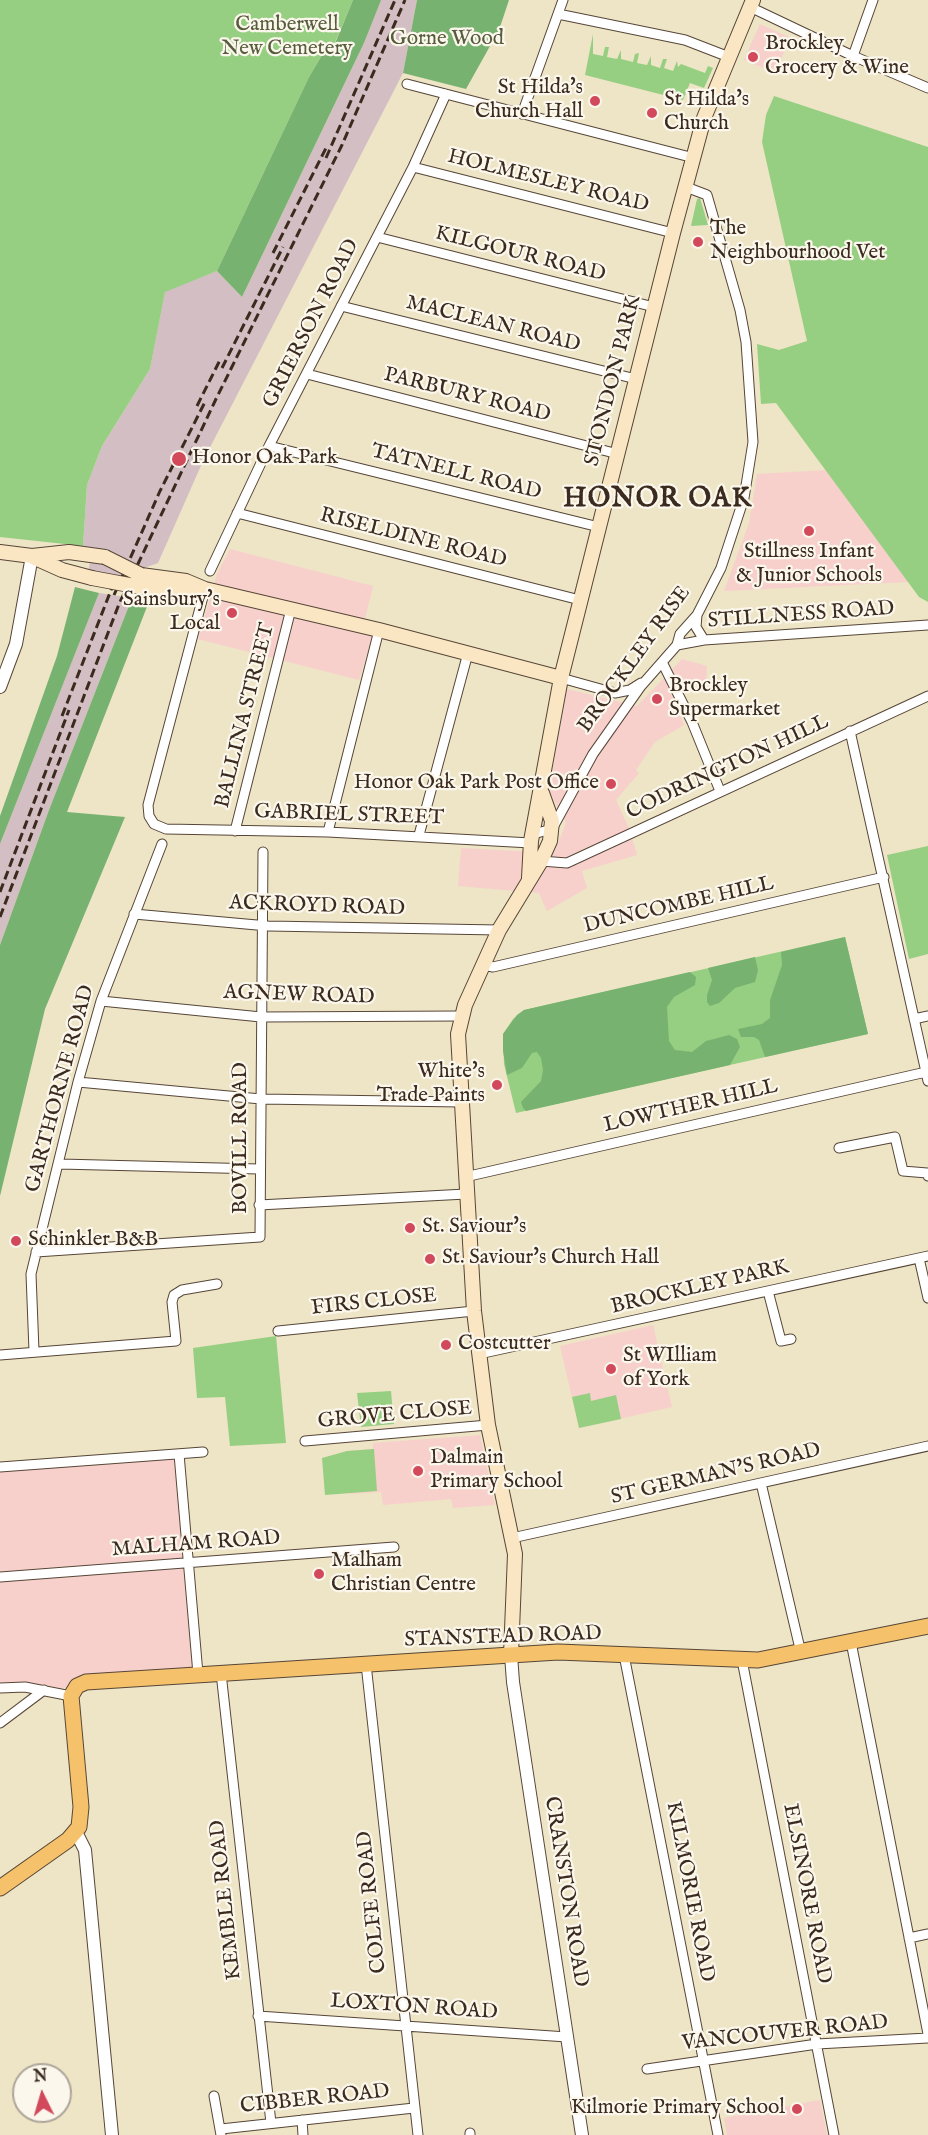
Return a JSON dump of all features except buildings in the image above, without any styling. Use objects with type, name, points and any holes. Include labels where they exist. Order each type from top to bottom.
[{"type":"highway","name":"STANSTEAD ROAD","points":[[74,1691],[86,1682],[512,1655],[579,1653],[742,1660],[770,1659],[928,1626]]},
{"type":"highway","points":[[0,1888],[76,1833],[81,1821],[74,1691]]},
{"type":"main road","name":"STONDON PARK","points":[[528,878],[561,678],[654,307],[704,118],[751,4]]},
{"type":"main road","points":[[0,552],[32,556],[69,552],[105,557],[141,581]]},
{"type":"main road","points":[[32,556],[62,570],[92,578],[186,581],[205,589],[380,630],[561,678]]},
{"type":"main road","name":"STONDON PARK","points":[[528,878],[541,861],[552,829],[537,825]]},
{"type":"main road","points":[[512,1655],[516,1569],[512,1538],[488,1425],[474,1311],[458,1034],[460,1016],[499,930],[528,878]]},
{"type":"street","points":[[522,114],[563,0]]},
{"type":"street","points":[[853,56],[873,0]]},
{"type":"street","points":[[751,4],[853,56],[928,87]]},
{"type":"street","points":[[558,14],[685,40],[729,57]]},
{"type":"street","points":[[407,84],[693,158]]},
{"type":"street","name":"GRIERSON ROAD","points":[[210,571],[269,446],[413,167],[446,94]]},
{"type":"street","name":"HOLMESLEY ROAD","points":[[413,167],[673,233]]},
{"type":"street","name":"BROCKLEY RISE","points":[[552,829],[584,768],[620,715],[676,645],[680,634],[697,615],[721,568],[744,498],[753,442],[746,342],[723,246],[707,195],[686,186]]},
{"type":"street","name":"KILGOUR ROAD","points":[[377,237],[654,307]]},
{"type":"street","name":"MACLEAN ROAD","points":[[341,306],[636,379]]},
{"type":"street","name":"PARBURY ROAD","points":[[307,374],[618,454]]},
{"type":"street","name":"TATNELL ROAD","points":[[269,446],[599,527]]},
{"type":"street","name":"RISELDINE ROAD","points":[[237,513],[580,600]]},
{"type":"street","points":[[0,687],[16,644],[32,556]]},
{"type":"street","name":"GABRIEL STREET","points":[[205,589],[148,805],[151,821],[166,830],[328,832],[419,836],[537,825]]},
{"type":"street","name":"BALLINA STREET","points":[[235,831],[291,609]]},
{"type":"street","points":[[697,615],[696,627],[704,640]]},
{"type":"street","name":"STILLNESS ROAD","points":[[676,645],[704,640],[928,625]]},
{"type":"street","points":[[328,832],[380,630]]},
{"type":"street","points":[[419,836],[468,652]]},
{"type":"street","points":[[662,662],[692,722],[720,791]]},
{"type":"street","points":[[561,678],[615,693],[630,690],[648,679]]},
{"type":"street","points":[[615,693],[620,700],[620,715]]},
{"type":"street","name":"CODRINGTON HILL","points":[[541,861],[567,863],[928,696]]},
{"type":"street","points":[[850,731],[927,1076]]},
{"type":"street","name":"GARTHORNE ROAD","points":[[34,1352],[30,1296],[31,1274],[60,1164],[78,1082],[101,1001],[162,844]]},
{"type":"street","name":"BOVILL ROAD","points":[[36,1252],[260,1237],[263,852]]},
{"type":"street","name":"DUNCOMBE HILL","points":[[483,965],[493,967],[884,877]]},
{"type":"street","name":"ACKROYD ROAD","points":[[134,914],[262,925],[499,930]]},
{"type":"street","name":"AGNEW ROAD","points":[[101,1001],[261,1017],[460,1016]]},
{"type":"street","points":[[914,1019],[928,1016]]},
{"type":"street","name":"LOWTHER HILL","points":[[465,1177],[927,1076]]},
{"type":"street","points":[[78,1082],[261,1099],[461,1102]]},
{"type":"street","points":[[839,1148],[894,1137],[903,1171],[927,1173],[928,1176]]},
{"type":"street","points":[[60,1164],[259,1169]]},
{"type":"street","points":[[259,1205],[466,1194]]},
{"type":"street","points":[[924,1257],[928,1298]]},
{"type":"street","name":"BROCKLEY PARK","points":[[479,1354],[924,1257]]},
{"type":"street","points":[[0,1355],[176,1341],[172,1302],[174,1295],[182,1290],[217,1284]]},
{"type":"street","points":[[768,1291],[781,1341],[791,1339]]},
{"type":"street","name":"FIRS CLOSE","points":[[278,1331],[474,1311]]},
{"type":"street","name":"GROVE CLOSE","points":[[305,1442],[488,1425]]},
{"type":"street","name":"ST GERMAN'S ROAD","points":[[512,1538],[928,1446]]},
{"type":"street","points":[[0,1467],[203,1452]]},
{"type":"street","points":[[179,1454],[198,1674]]},
{"type":"street","points":[[761,1484],[801,1653]]},
{"type":"street","name":"MALHAM ROAD","points":[[0,1577],[190,1562],[310,1556],[394,1547]]},
{"type":"street","points":[[851,1642],[928,2036]]},
{"type":"street","name":"CRANSTON ROAD","points":[[512,1655],[516,1703],[582,2135]]},
{"type":"street","name":"KILMORIE ROAD","points":[[624,1656],[718,2135]]},
{"type":"street","name":"ELSINORE ROAD","points":[[742,1660],[834,2135]]},
{"type":"street","name":"COLFE ROAD","points":[[366,1664],[417,2135]]},
{"type":"street","name":"KEMBLE ROAD","points":[[221,1673],[271,2123]]},
{"type":"street","name":"STANSTEAD ROAD","points":[[0,1688],[74,1691]]},
{"type":"street","points":[[0,1723],[44,1690]]},
{"type":"street","points":[[76,1833],[85,1850],[112,2135]]},
{"type":"street","points":[[909,1938],[928,1934]]},
{"type":"street","name":"LOXTON ROAD","points":[[258,2016],[567,2037]]},
{"type":"street","name":"VANCOUVER ROAD","points":[[646,2069],[817,2044],[928,2036]]},
{"type":"street","points":[[214,2096],[221,2132]]},
{"type":"street","name":"CIBBER ROAD","points":[[221,2132],[271,2123],[414,2108]]},
{"type":"street","points":[[302,2120],[303,2135]]},
{"type":"shaded area","points":[[380,0],[417,0],[403,73],[203,461],[158,563],[141,569],[83,546],[87,485],[102,446],[150,369],[165,291],[217,271],[242,297],[364,43]]},
{"type":"shaded area","points":[[760,24],[789,37],[790,42],[778,63],[776,73],[744,60]]},
{"type":"shaded area","name":"Stillness Infant & Junior Schools","points":[[826,470],[909,582],[724,591],[749,523],[757,474]]},
{"type":"shaded area","points":[[230,549],[373,586],[362,631],[373,634],[359,680],[198,639],[217,574]]},
{"type":"shaded area","points":[[90,562],[114,566],[138,581],[88,572]]},
{"type":"shaded area","points":[[99,593],[132,598],[49,810],[0,945],[0,844]]},
{"type":"shaded area","points":[[682,659],[707,666],[706,684],[685,686],[673,697],[684,725],[655,742],[636,770],[639,773],[616,800],[629,828],[637,855],[582,871],[587,888],[547,911],[539,893],[458,886],[461,848],[554,853],[566,823],[549,791],[567,689],[637,706]]},
{"type":"shaded area","points":[[653,1325],[672,1407],[579,1428],[560,1346]]},
{"type":"shaded area","name":"Dalmain Primary School","points":[[480,1435],[495,1505],[453,1508],[451,1499],[383,1505],[381,1492],[350,1494],[347,1451],[373,1449],[373,1443]]},
{"type":"shaded area","points":[[179,1454],[194,1675],[44,1690],[0,1688],[0,1467]]},
{"type":"shaded area","name":"Kilmorie Primary School","points":[[820,2100],[827,2135],[727,2135],[724,2118]]},
{"type":"green space","name":"Camberwell New Cemetery","points":[[0,0],[353,0],[330,54],[325,50],[309,77],[217,271],[165,292],[150,369],[102,446],[87,485],[83,546],[0,537]]},
{"type":"green space","points":[[353,0],[381,0],[364,43],[242,297],[217,271],[309,77],[325,50],[331,53]]},
{"type":"green space","name":"Gorne Wood","points":[[417,0],[509,0],[499,30],[466,89],[403,73]]},
{"type":"green space","points":[[593,34],[593,54],[603,56],[605,47],[609,47],[607,57],[617,59],[621,50],[621,59],[633,62],[635,54],[639,53],[637,63],[647,65],[651,56],[651,65],[660,68],[663,59],[667,59],[664,68],[673,71],[677,61],[678,67],[681,64],[705,73],[708,66],[713,68],[704,88],[690,83],[683,100],[585,75]]},
{"type":"green space","points":[[774,96],[928,147],[928,602],[919,597],[776,403],[761,404],[757,344],[779,350],[807,341],[762,142],[766,115]]},
{"type":"green space","points":[[700,198],[708,225],[691,226],[697,199]]},
{"type":"green space","points":[[75,587],[99,593],[0,844],[0,816],[57,656]]},
{"type":"green space","points":[[132,598],[150,599],[67,812],[125,817],[45,1009],[0,1196],[0,945],[49,810]]},
{"type":"green space","points":[[928,846],[928,954],[909,959],[887,855]]},
{"type":"green space","points":[[845,937],[868,1034],[516,1113],[504,1064],[503,1034],[513,1019],[524,1010]]},
{"type":"green space","points":[[845,937],[868,1034],[765,1057],[759,1040],[754,1037],[741,1037],[738,1029],[762,1024],[770,1018],[770,1000],[782,965],[781,952]]},
{"type":"green space","points":[[755,957],[758,970],[755,982],[735,988],[719,1003],[710,1006],[707,1002],[707,995],[712,980],[708,968]]},
{"type":"green space","points":[[690,972],[696,977],[695,985],[674,997],[667,1007],[669,1041],[675,1050],[692,1052],[706,1041],[729,1035],[737,1039],[740,1047],[730,1065],[526,1111],[523,1108],[521,1102],[541,1081],[543,1070],[541,1058],[537,1052],[532,1053],[522,1068],[507,1075],[503,1034],[517,1015],[524,1010]]},
{"type":"green space","points":[[276,1336],[286,1443],[230,1446],[225,1397],[197,1398],[193,1348]]},
{"type":"green space","points":[[391,1391],[394,1424],[361,1427],[357,1393]]},
{"type":"green space","points":[[590,1393],[591,1401],[616,1395],[621,1419],[579,1428],[572,1397]]},
{"type":"green space","points":[[374,1449],[377,1491],[325,1495],[322,1458],[347,1451]]},
{"type":"railway","points":[[326,158],[395,0]]},
{"type":"railway","points":[[0,917],[119,604],[216,399],[342,145],[405,0]]},
{"type":"railway","points":[[273,253],[326,148]]},
{"type":"railway","points":[[222,368],[283,247]]},
{"type":"railway","points":[[197,406],[221,358]]},
{"type":"railway","points":[[114,595],[160,491],[206,400]]},
{"type":"railway","points":[[62,716],[113,585]]},
{"type":"railway","points":[[0,892],[69,710]]},
{"type":"place","name":"Brockley Grocery & Wine","points":[[753,57]]},
{"type":"place","name":"St Hilda's Church Hall","points":[[595,101]]},
{"type":"place","name":"St Hilda's Church","points":[[652,113]]},
{"type":"place","name":"The Neighbourhood Vet","points":[[698,242]]},
{"type":"place","name":"Honor Oak Park","points":[[179,459]]},
{"type":"place","name":"Stillness Infant & Junior Schools","points":[[809,531]]},
{"type":"place","name":"Sainsbury's Local","points":[[232,613]]},
{"type":"place","name":"Brockley Supermarket","points":[[657,699]]},
{"type":"place","name":"Honor Oak Park Post Office","points":[[611,784]]},
{"type":"place","name":"White's Trade Paints","points":[[497,1085]]},
{"type":"place","name":"St. Saviour's","points":[[410,1228]]},
{"type":"place","name":"Schinkler B&B","points":[[16,1241]]},
{"type":"place","name":"St. Saviour's Church Hall","points":[[430,1259]]},
{"type":"place","name":"Costcutter","points":[[446,1345]]},
{"type":"place","name":"St WIlliam of York","points":[[611,1369]]},
{"type":"place","name":"Dalmain Primary School","points":[[418,1471]]},
{"type":"place","name":"Malham Christian Centre","points":[[319,1574]]},
{"type":"place","name":"Kilmorie Primary School","points":[[797,2109]]},
{"type":"district","name":"HONOR OAK","points":[[658,500]]}]
